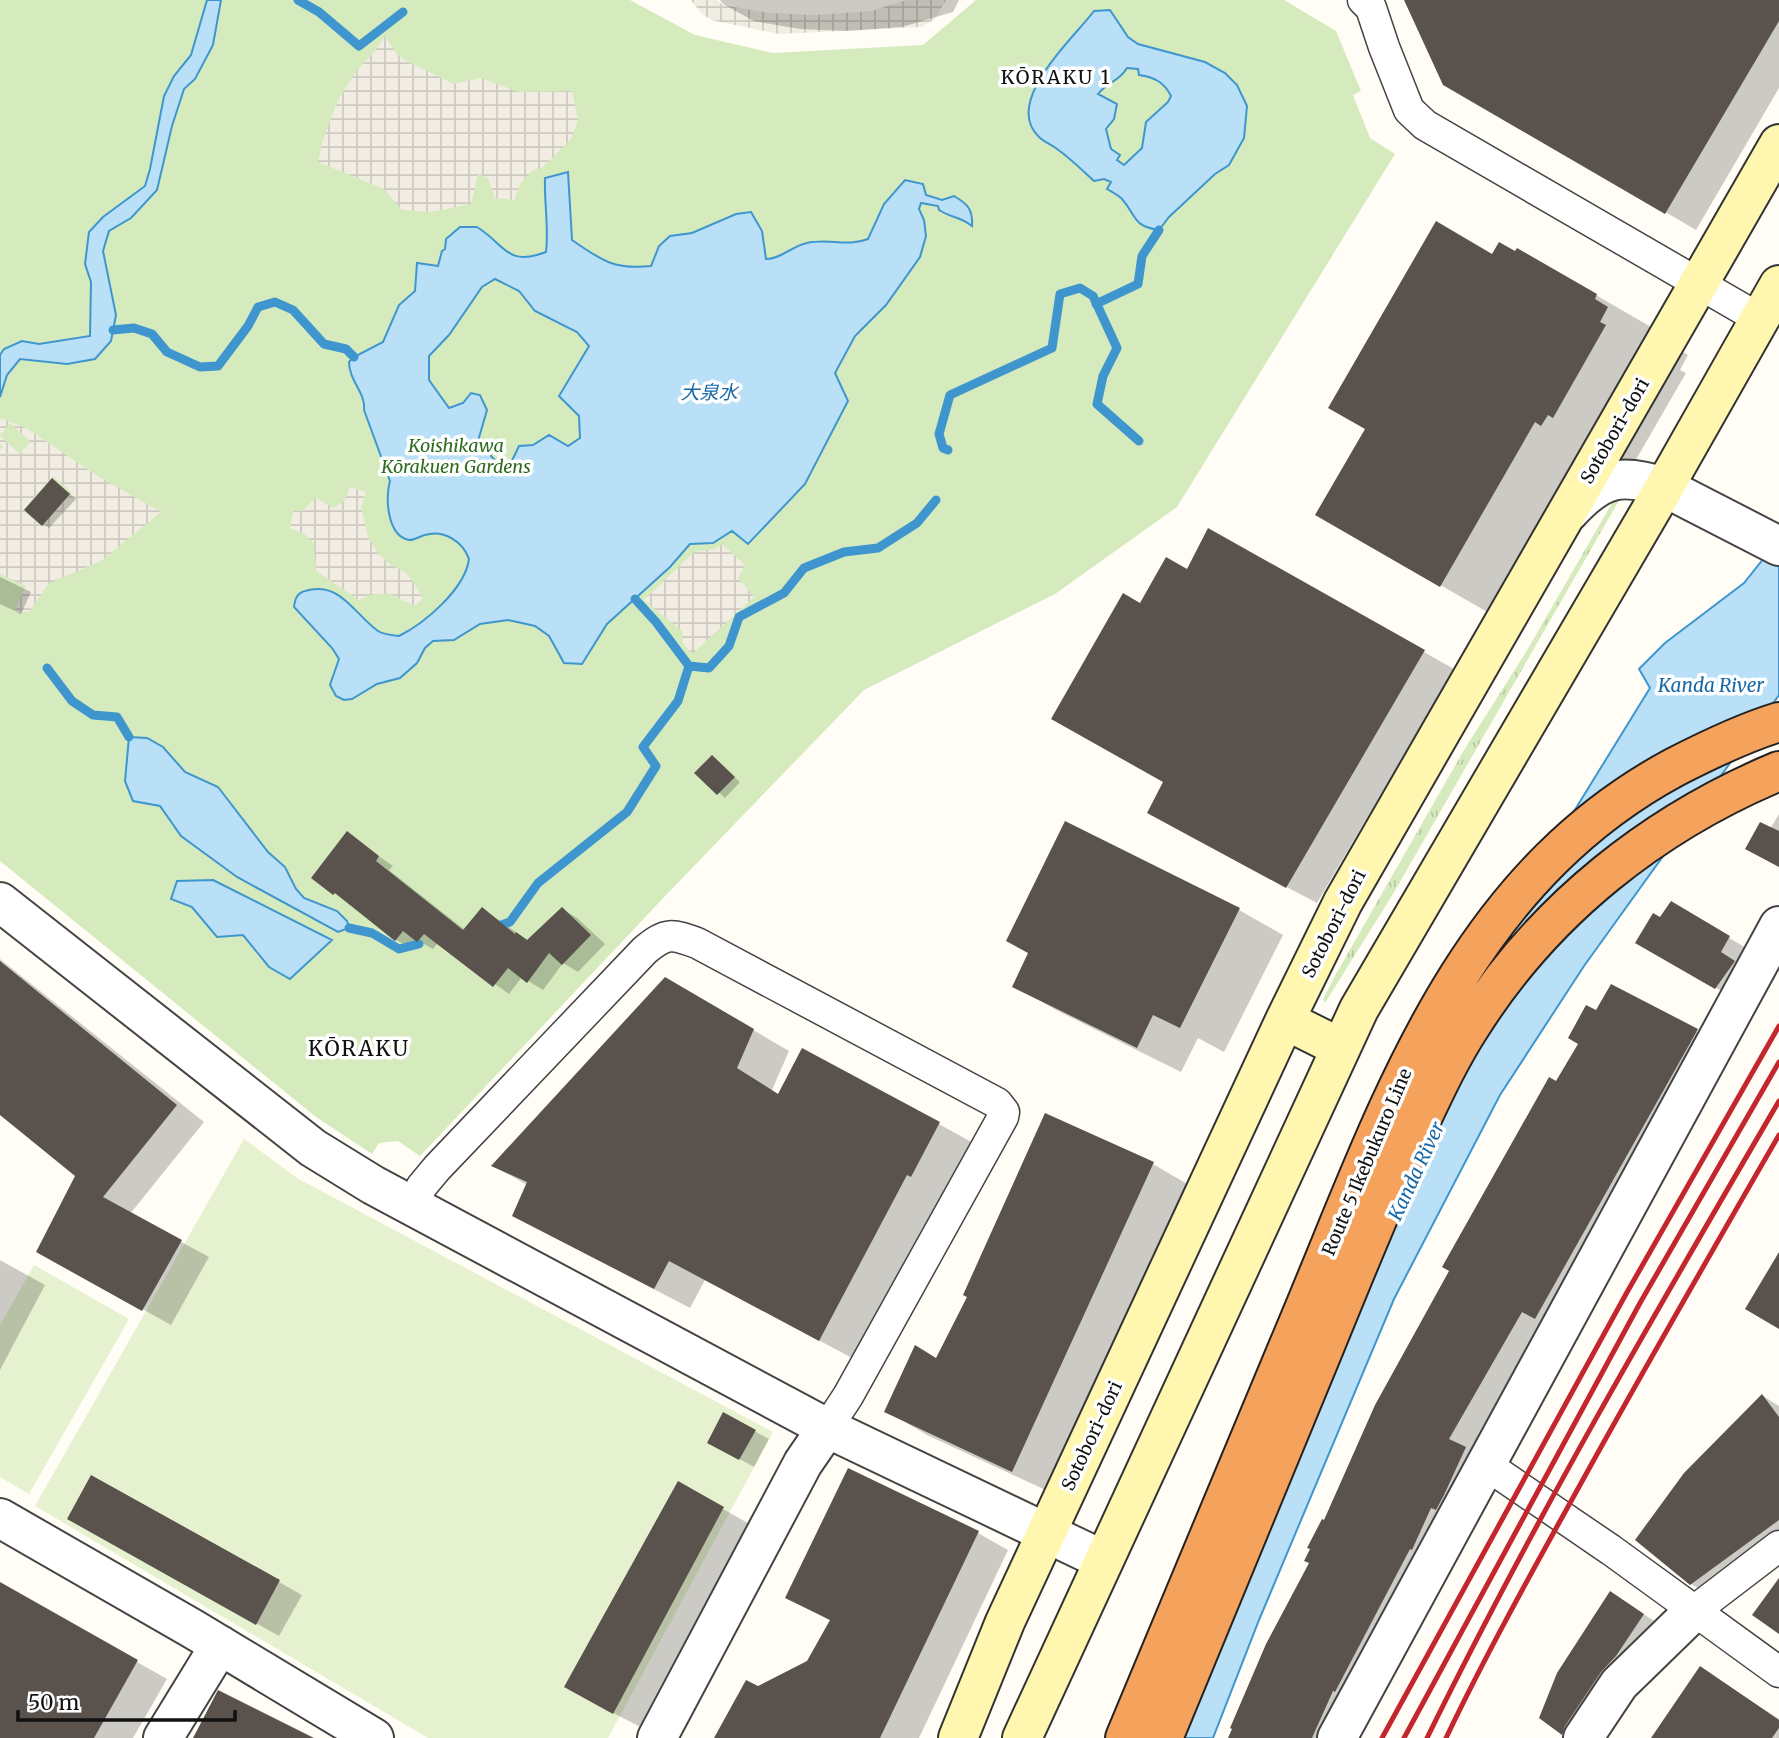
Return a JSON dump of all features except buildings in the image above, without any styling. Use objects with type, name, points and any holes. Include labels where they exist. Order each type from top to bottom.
[{"type":"highway","name":"Route 5 Ikebukuro Line","points":[[1125,1738],[1378,1133],[1420,1041],[1460,971],[1524,886],[1597,817],[1627,795],[1696,756],[1779,722]]},
{"type":"highway","name":"Route 5 Ikebukuro Line","points":[[1163,1738],[1404,1158],[1450,1060],[1471,1025],[1524,954],[1568,908],[1606,874],[1687,816],[1719,797],[1779,771]]},
{"type":"main road","name":"Sotobori-dori","points":[[958,1738],[1005,1622],[1285,1020],[1343,902],[1779,144]]},
{"type":"main road","points":[[1022,1738],[1359,1009],[1779,285]]},
{"type":"main road","points":[[1285,1020],[1341,1048]]},
{"type":"street","points":[[1363,0],[1371,8],[1409,110],[1425,125],[1760,319]]},
{"type":"street","points":[[1569,512],[1587,493],[1614,480],[1625,478],[1647,481],[1664,487],[1771,542]]},
{"type":"street","points":[[0,902],[313,1148],[411,1207],[827,1428],[1103,1560]]},
{"type":"street","points":[[1337,1738],[1779,926]]},
{"type":"street","points":[[411,1207],[422,1186],[438,1168],[636,960],[659,938],[671,935],[697,943],[745,968],[998,1103],[1004,1112],[854,1385],[803,1463],[657,1738]]},
{"type":"street","points":[[1485,1464],[1779,1672]]},
{"type":"street","points":[[0,1518],[374,1738]]},
{"type":"street","points":[[1583,1738],[1619,1684],[1694,1611],[1779,1546]]},
{"type":"street","points":[[163,1738],[220,1645]]},
{"type":"green space","name":"Koishikawa Kōrakuen Gardens","points":[[0,0],[630,0],[695,35],[773,53],[923,45],[976,0],[1284,0],[1336,31],[1361,91],[1353,95],[1370,138],[1395,154],[1177,507],[1055,594],[864,690],[420,1156],[398,1141],[379,1143],[372,1154],[316,1117],[0,861]]},
{"type":"green space","points":[[1621,497],[1393,894],[1325,1003],[1323,999],[1336,974],[1464,750],[1526,652],[1615,498]]},
{"type":"green space","points":[[244,1139],[297,1178],[773,1432],[608,1738],[428,1738],[35,1506]]},
{"type":"green space","points":[[34,1265],[129,1319],[29,1494],[0,1477],[0,1325]]},
{"type":"shaded area","points":[[691,0],[718,0],[722,5],[769,13],[816,15],[871,11],[907,0],[946,0],[935,19],[922,27],[779,34],[711,20],[701,13]]},
{"type":"shaded area","points":[[385,36],[397,54],[406,61],[454,84],[481,78],[519,92],[572,91],[578,120],[571,139],[542,168],[533,170],[520,184],[514,200],[495,198],[488,178],[478,174],[471,204],[431,212],[402,210],[384,189],[318,162],[338,100],[357,70]]},
{"type":"shaded area","points":[[0,418],[26,428],[99,477],[161,512],[101,561],[49,583],[29,612],[14,612],[26,586],[0,574],[0,450],[3,447],[0,444],[0,436],[20,454],[31,442],[10,423],[0,435]],"holes":[[[53,476],[72,493],[41,527],[23,510]]]},
{"type":"shaded area","points":[[350,487],[366,492],[361,507],[368,537],[377,552],[389,564],[405,572],[413,582],[423,598],[415,606],[388,593],[370,595],[359,600],[316,571],[314,544],[306,535],[290,528],[294,511],[302,511],[316,498],[333,508],[344,502]]},
{"type":"shaded area","points":[[722,544],[745,565],[738,578],[754,597],[692,654],[683,643],[682,631],[644,600],[694,552],[715,549]]},
{"type":"water","points":[[207,0],[221,0],[213,45],[195,79],[184,89],[157,190],[131,218],[109,231],[103,251],[116,315],[111,341],[95,359],[67,364],[20,359],[7,375],[0,397],[0,355],[4,349],[22,341],[39,344],[90,336],[91,282],[85,264],[89,232],[103,217],[145,186],[164,96],[174,76],[191,55]]},
{"type":"water","points":[[1110,10],[1128,37],[1138,44],[1205,62],[1225,73],[1237,85],[1247,106],[1244,138],[1229,165],[1215,174],[1169,217],[1159,230],[1139,223],[1122,199],[1107,189],[1111,182],[1104,179],[1094,181],[1067,156],[1039,137],[1030,123],[1029,106],[1045,71],[1094,11]],"holes":[[[1127,68],[1138,69],[1139,75],[1158,81],[1171,96],[1146,122],[1142,148],[1124,165],[1117,160],[1120,155],[1111,149],[1106,129],[1114,119],[1117,104],[1098,94]]]},
{"type":"water","name":"大泉水","points":[[568,172],[572,240],[600,258],[617,265],[651,266],[659,246],[670,236],[692,233],[736,214],[751,212],[762,231],[766,259],[777,257],[807,243],[868,239],[884,204],[905,180],[923,184],[926,195],[942,200],[954,196],[959,199],[972,216],[972,226],[943,213],[938,206],[921,203],[919,209],[926,236],[920,257],[886,305],[855,336],[835,373],[848,401],[805,484],[748,544],[732,531],[713,543],[690,544],[670,567],[607,624],[582,664],[564,663],[549,636],[535,626],[508,620],[480,624],[454,640],[433,641],[425,648],[417,663],[400,678],[377,684],[352,699],[344,700],[336,696],[330,685],[339,659],[294,607],[298,595],[317,589],[328,590],[346,600],[378,631],[399,636],[432,614],[452,593],[466,570],[469,559],[462,547],[446,535],[432,534],[409,540],[396,531],[389,515],[390,481],[349,362],[383,342],[399,305],[415,291],[417,263],[438,266],[446,239],[460,227],[477,227],[514,255],[533,256],[546,252],[545,178]],"holes":[[[495,279],[519,291],[535,311],[577,332],[589,346],[559,396],[579,416],[580,438],[568,446],[549,435],[533,445],[519,446],[506,473],[478,441],[487,410],[480,395],[471,393],[463,403],[449,408],[429,380],[429,356],[449,335],[482,287]]]},
{"type":"water","name":"Kanda River","points":[[1779,539],[1779,695],[1584,966],[1500,1095],[1394,1299],[1259,1620],[1213,1738],[1120,1738],[1510,915],[1650,688],[1639,669],[1665,643],[1744,583]]},
{"type":"water","points":[[129,737],[147,738],[163,747],[185,772],[218,787],[268,852],[285,867],[296,889],[304,898],[337,911],[347,921],[349,928],[338,932],[237,877],[181,836],[160,806],[133,801],[125,781]]},
{"type":"water","points":[[213,880],[332,940],[290,979],[269,967],[243,935],[217,937],[192,907],[171,899],[177,881]]},
{"type":"waterway","points":[[298,0],[319,12],[359,46],[403,12]]},
{"type":"waterway","points":[[1096,304],[1138,284],[1142,256],[1159,230]]},
{"type":"waterway","points":[[948,450],[943,448],[939,434],[950,395],[1052,348],[1060,294],[1080,288],[1093,296],[1117,348],[1103,376],[1097,404],[1139,441]]},
{"type":"waterway","points":[[113,330],[134,328],[152,334],[167,352],[200,367],[218,366],[248,326],[258,307],[275,302],[293,310],[324,344],[346,349],[354,357]]},
{"type":"waterway","points":[[635,599],[689,666],[709,668],[729,646],[739,617],[784,593],[804,568],[844,552],[878,548],[917,523],[936,500]]},
{"type":"waterway","points":[[492,928],[510,922],[538,883],[627,812],[656,766],[643,747],[678,701],[689,666]]},
{"type":"waterway","points":[[47,668],[72,701],[93,715],[117,717],[129,737]]},
{"type":"waterway","points":[[349,928],[372,933],[399,949],[419,944]]},
{"type":"railway","points":[[1382,1738],[1626,1294],[1779,1026]]},
{"type":"railway","points":[[1404,1738],[1640,1303],[1779,1062]]},
{"type":"railway","points":[[1427,1738],[1553,1496],[1779,1101]]},
{"type":"railway","points":[[1446,1738],[1545,1547],[1779,1135]]},
{"type":"district","name":"KŌRAKU 1","points":[[1056,77]]},
{"type":"district","name":"KŌRAKU","points":[[359,1049]]}]
